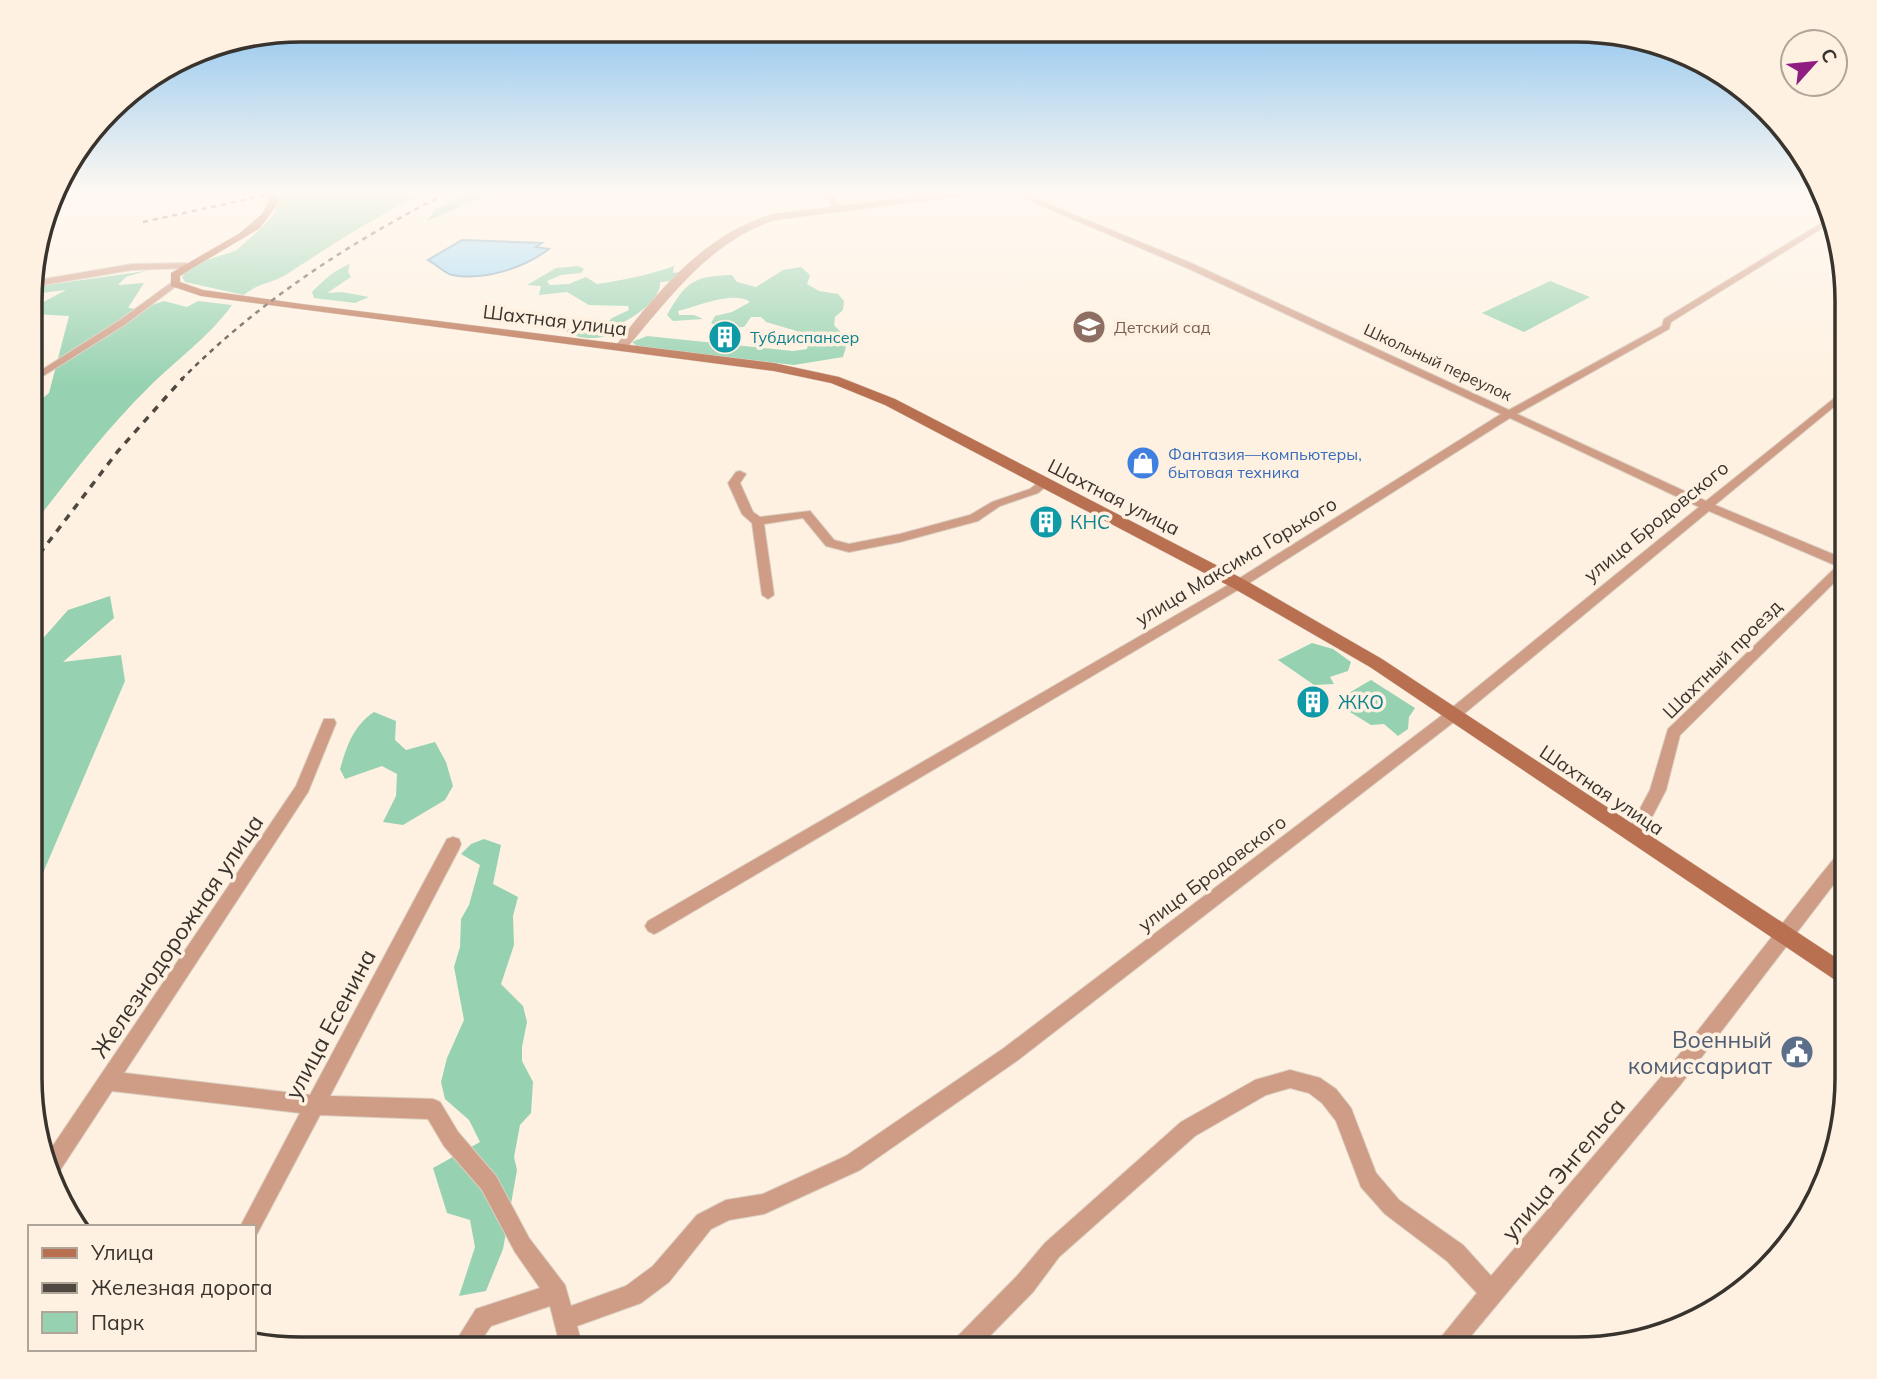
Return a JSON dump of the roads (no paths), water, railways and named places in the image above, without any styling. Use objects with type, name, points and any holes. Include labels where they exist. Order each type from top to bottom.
[{"type":"main road","points":[[175,284],[175,275],[203,256]]},
{"type":"main road","name":"Шахтная улица","points":[[175,284],[201,293],[774,367],[835,380],[890,402],[1239,584],[1366,657],[1835,970]]},
{"type":"street","points":[[620,348],[703,256]]},
{"type":"street","name":"Школьный переулок","points":[[1165,256],[1511,413],[1707,506],[1835,560]]},
{"type":"street","name":"улица Максима Горького","points":[[654,926],[1239,584],[1511,413],[1666,327],[1667,321],[1772,256]]},
{"type":"street","points":[[43,282],[132,267],[186,266]]},
{"type":"street","points":[[42,374],[123,322],[175,284]]},
{"type":"street","name":"улица Бродовского","points":[[566,1319],[633,1295],[661,1273],[704,1222],[726,1210],[764,1204],[853,1163],[1011,1054],[1454,714],[1835,401]]},
{"type":"street","points":[[740,474],[734,483],[748,514],[758,521],[806,514],[830,543],[849,548],[900,538],[974,518],[996,504],[1034,491],[1044,483]]},
{"type":"street","points":[[758,521],[768,595]]},
{"type":"street","name":"Шахтный проезд","points":[[1634,835],[1658,790],[1672,733],[1835,576]]},
{"type":"street","name":"Железнодорожная улица","points":[[56,1160],[303,788],[329,723]]},
{"type":"street","name":"улица Есенина","points":[[251,1225],[453,844]]},
{"type":"street","name":"улица Энгельса","points":[[1455,1337],[1675,1076],[1782,934],[1835,870]]},
{"type":"street","points":[[973,1337],[1025,1284],[1052,1250],[1188,1129],[1262,1087],[1290,1079],[1313,1085],[1329,1096],[1344,1115],[1368,1180],[1392,1207],[1455,1253],[1491,1292]]},
{"type":"street","points":[[108,1081],[315,1105],[433,1109],[451,1139],[489,1183],[522,1245],[556,1293],[570,1337]]},
{"type":"street","points":[[470,1337],[484,1317],[556,1293]]},
{"type":"water","points":[[434,256],[538,256],[516,267],[477,276],[452,275],[428,260]]},
{"type":"railway","points":[[183,378],[242,324],[336,256]]},
{"type":"railway","points":[[42,551],[118,451],[183,378]]},
{"type":"place","name":"Детский сад","points":[[1089,327]]},
{"type":"place","name":"Тубдиспансер","points":[[725,337]]},
{"type":"place","name":"Фантазия—компьютеры, бытовая техника","points":[[1143,463]]},
{"type":"place","name":"КНС","points":[[1046,522]]},
{"type":"place","name":"ЖКО","points":[[1313,702]]},
{"type":"place","name":"Военный комиссариат","points":[[1797,1052]]}]
